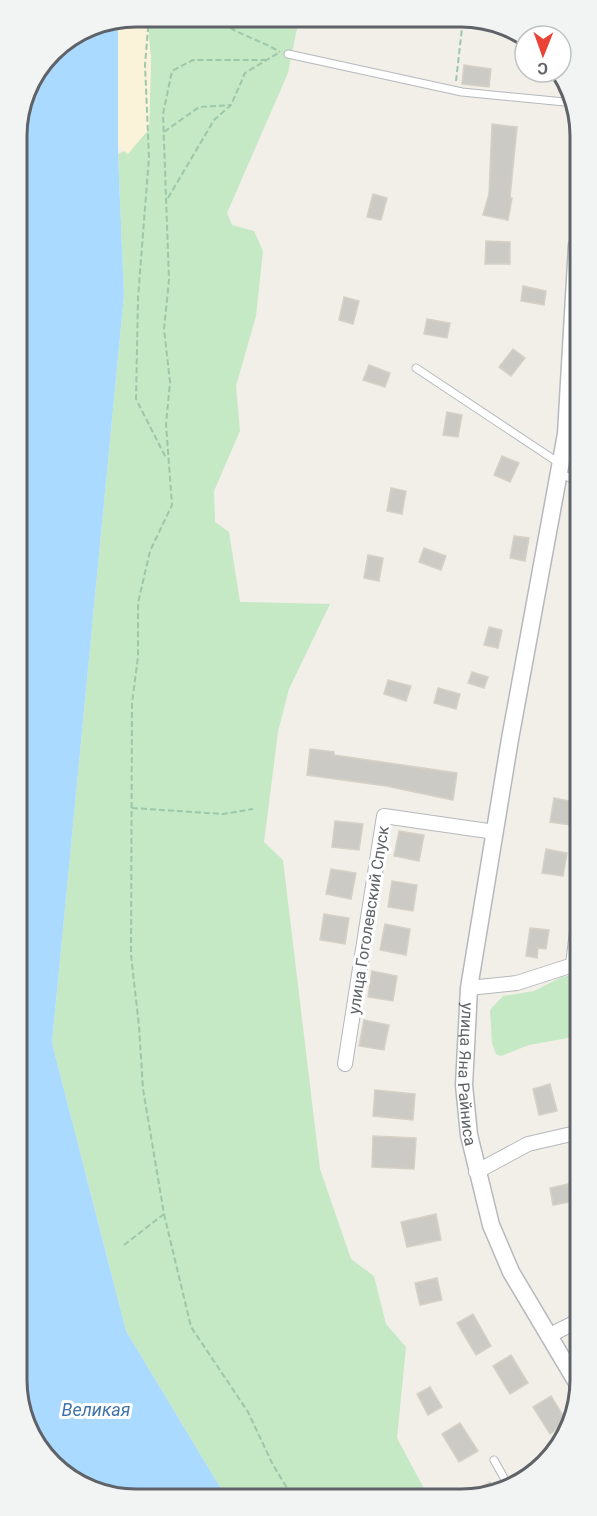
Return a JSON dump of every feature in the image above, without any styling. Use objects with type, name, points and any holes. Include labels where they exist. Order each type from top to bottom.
[{"type":"street","name":"улица Яна Райниса","points":[[570,390],[561,469],[510,738],[469,988],[464,1085],[476,1172],[491,1225],[511,1272],[570,1372]]},
{"type":"street","name":"улица Гоголевский Спуск","points":[[345,1064],[384,816],[495,832]]},
{"type":"street","points":[[469,988],[517,982],[570,966]]},
{"type":"street","points":[[476,1172],[528,1144],[570,1134]]},
{"type":"street","points":[[548,1336],[570,1325]]},
{"type":"lane","points":[[288,54],[455,90],[564,102]]},
{"type":"lane","points":[[416,368],[570,476]]},
{"type":"lane","points":[[494,1460],[505,1480]]},
{"type":"path","points":[[148,27],[145,65],[149,157],[138,298],[136,399],[168,461]]},
{"type":"path","points":[[225,27],[288,54]]},
{"type":"path","points":[[455,90],[462,27]]},
{"type":"path","points":[[166,201],[214,120],[231,105],[245,73],[280,52]]},
{"type":"path","points":[[266,60],[193,60],[172,71],[163,114],[169,280],[164,330],[170,382],[166,424],[172,505],[150,551],[138,603],[138,657],[132,703],[131,955],[143,1089],[164,1214],[191,1327],[248,1413],[288,1489]]},
{"type":"path","points":[[164,132],[199,108],[231,105]]},
{"type":"path","points":[[132,808],[223,814],[253,809]]},
{"type":"path","points":[[124,1245],[164,1214]]},
{"type":"green space","points":[[148,27],[297,27],[288,73],[227,213],[232,225],[254,231],[263,251],[256,316],[236,386],[240,431],[214,491],[215,522],[229,532],[240,602],[330,604],[289,689],[278,732],[264,842],[283,860],[320,1169],[351,1259],[374,1276],[386,1324],[406,1347],[397,1438],[424,1489],[221,1489],[126,1331],[52,1043],[124,295],[118,154],[125,151],[127,154],[149,129],[151,60]]},
{"type":"green space","points":[[570,976],[570,1038],[529,1045],[501,1056],[496,1054],[492,1043],[490,1010],[503,996],[534,991],[562,977]]},
{"type":"sand","points":[[148,27],[151,60],[149,129],[128,154],[112,140],[115,29]]},
{"type":"water","name":"Великая","points":[[118,29],[118,154],[124,295],[52,1043],[126,1331],[221,1489],[121,1488],[88,1478],[69,1467],[49,1447],[35,1422],[28,1395],[27,128],[35,94],[49,69],[69,49],[88,38]]},
{"type":"building","points":[[464,65],[491,69],[489,87],[462,84]]},
{"type":"building","points":[[492,124],[517,127],[510,198],[512,198],[508,220],[483,215],[489,194]]},
{"type":"building","points":[[373,194],[387,198],[381,220],[367,217]]},
{"type":"building","points":[[486,241],[510,242],[510,264],[485,264]]},
{"type":"building","points":[[523,286],[546,291],[544,305],[521,301]]},
{"type":"building","points":[[344,297],[359,301],[353,324],[339,320]]},
{"type":"building","points":[[427,319],[450,323],[447,338],[424,334]]},
{"type":"building","points":[[513,349],[525,358],[511,376],[499,367]]},
{"type":"building","points":[[369,365],[390,373],[385,387],[363,380]]},
{"type":"building","points":[[447,412],[462,415],[458,437],[443,435]]},
{"type":"building","points":[[502,456],[519,463],[510,482],[494,475]]},
{"type":"building","points":[[391,488],[406,491],[402,514],[387,511]]},
{"type":"building","points":[[514,536],[529,538],[525,561],[510,558]]},
{"type":"building","points":[[424,548],[446,556],[441,570],[419,562]]},
{"type":"building","points":[[368,555],[383,558],[379,581],[364,578]]},
{"type":"building","points":[[489,627],[502,630],[498,648],[484,645]]},
{"type":"building","points":[[472,672],[488,677],[484,688],[468,683]]},
{"type":"building","points":[[388,680],[411,686],[406,701],[384,694]]},
{"type":"building","points":[[438,688],[460,694],[456,709],[434,703]]},
{"type":"building","points":[[310,749],[334,752],[334,755],[457,773],[453,800],[386,786],[307,775]]},
{"type":"building","points":[[554,798],[570,801],[570,825],[550,822]]},
{"type":"building","points":[[335,821],[363,824],[359,850],[332,847]]},
{"type":"building","points":[[399,831],[424,835],[419,861],[394,856]]},
{"type":"building","points":[[546,849],[567,853],[563,876],[542,873]]},
{"type":"building","points":[[331,869],[356,873],[351,899],[326,894]]},
{"type":"building","points":[[392,881],[417,885],[413,911],[388,907]]},
{"type":"building","points":[[324,914],[349,918],[345,944],[320,940]]},
{"type":"building","points":[[385,924],[410,929],[406,955],[380,950]]},
{"type":"building","points":[[530,928],[549,930],[546,949],[538,948],[537,958],[526,956]]},
{"type":"building","points":[[372,971],[397,976],[393,1001],[368,997]]},
{"type":"building","points":[[364,1020],[389,1025],[384,1050],[359,1046]]},
{"type":"building","points":[[550,1084],[557,1111],[539,1115],[533,1089]]},
{"type":"building","points":[[375,1090],[415,1094],[413,1120],[373,1116]]},
{"type":"building","points":[[373,1136],[416,1138],[414,1169],[372,1167]]},
{"type":"building","points":[[570,1184],[570,1202],[553,1205],[550,1188]]},
{"type":"building","points":[[436,1214],[441,1240],[407,1247],[401,1222]]},
{"type":"building","points":[[437,1278],[442,1300],[420,1305],[415,1283]]},
{"type":"building","points":[[473,1314],[491,1346],[476,1355],[457,1323]]},
{"type":"building","points":[[511,1355],[528,1383],[510,1394],[493,1366]]},
{"type":"building","points":[[430,1387],[442,1407],[428,1415],[417,1394]]},
{"type":"building","points":[[551,1396],[563,1416],[559,1428],[550,1434],[533,1407]]},
{"type":"building","points":[[460,1423],[478,1451],[459,1462],[442,1434]]}]
